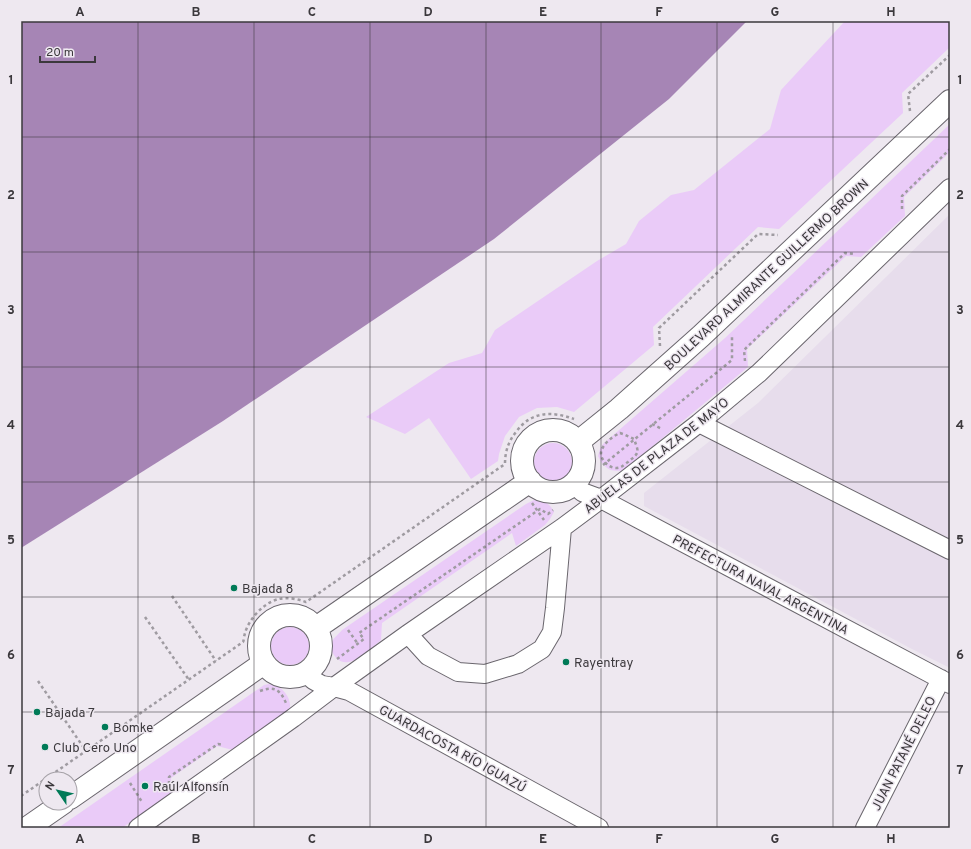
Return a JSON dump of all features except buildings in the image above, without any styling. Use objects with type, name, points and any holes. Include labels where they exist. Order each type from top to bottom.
[{"type":"main road","name":"BOULEVARD ALMIRANTE GUILLERMO BROWN","points":[[578,442],[619,409],[701,336],[950,101]]},
{"type":"main road","points":[[316,628],[530,492],[532,484],[541,490],[552,492],[562,491],[574,484],[579,478],[583,469],[584,458],[582,449],[576,440],[559,430],[549,430],[539,433],[531,439],[525,447],[522,456],[522,466],[530,492]]},
{"type":"main road","points":[[286,615],[296,615],[306,619],[316,628],[319,633],[321,643],[320,654],[316,663],[308,671],[299,676],[289,677],[278,675],[264,663],[259,651],[259,641],[262,632],[268,624],[276,618],[286,615]]},
{"type":"main road","points":[[78,792],[264,663]]},
{"type":"main road","points":[[28,828],[52,811]]},
{"type":"street","name":"ABUELAS DE PLAZA DE MAYO","points":[[334,687],[562,528],[602,499],[699,423],[759,373],[950,188]]},
{"type":"street","points":[[699,423],[950,550]]},
{"type":"street","name":"PREFECTURA NAVAL ARGENTINA","points":[[574,484],[582,492],[602,499],[945,681]]},
{"type":"street","points":[[408,634],[428,656],[458,672],[485,674],[518,664],[542,649],[552,632],[562,528]]},
{"type":"street","name":"GUARDACOSTA RÍO IGUAZÚ","points":[[308,671],[313,680],[322,684],[350,691],[599,828]]},
{"type":"street","name":"JUAN PATANÉ DELEO","points":[[866,828],[945,681]]},
{"type":"street","points":[[145,823],[293,718],[334,687]]},
{"type":"path","points":[[910,112],[908,94],[950,55]]},
{"type":"path","points":[[902,210],[902,196],[950,149]]},
{"type":"path","points":[[660,346],[658,328],[752,239],[758,234],[780,236]]},
{"type":"path","points":[[745,366],[744,350],[845,253],[860,254]]},
{"type":"path","points":[[604,463],[732,360],[731,337],[737,332]]},
{"type":"path","points":[[21,796],[243,642],[249,624],[261,608],[279,599],[297,599],[306,602],[505,464],[508,443],[523,423],[540,415],[567,416],[574,419],[578,416]]},
{"type":"path","points":[[652,424],[665,430]]},
{"type":"path","points":[[620,433],[634,439],[638,451],[637,455],[621,467],[615,468],[604,463],[601,453],[606,443],[620,433]]},
{"type":"path","points":[[530,492],[537,510]]},
{"type":"path","points":[[337,658],[364,639],[359,633],[537,510],[540,509],[548,514],[553,510]]},
{"type":"path","points":[[172,596],[216,661]]},
{"type":"path","points":[[145,617],[189,680]]},
{"type":"path","points":[[346,627],[361,648]]},
{"type":"path","points":[[38,681],[86,751]]},
{"type":"path","points":[[257,694],[269,688],[277,690],[282,694],[286,703],[285,710]]},
{"type":"path","points":[[169,785],[169,777],[218,744],[228,746]]},
{"type":"path","points":[[136,779],[130,783],[145,823]]},
{"type":"shaded area","points":[[21,21],[747,21],[669,99],[494,239],[223,421],[21,548]]},
{"type":"shaded area","points":[[845,21],[950,21],[950,47],[902,93],[903,113],[779,229],[758,227],[653,327],[654,345],[574,412],[557,407],[537,408],[519,417],[505,436],[498,461],[471,479],[429,418],[405,434],[366,417],[449,363],[482,353],[495,330],[597,261],[626,244],[639,221],[671,195],[694,190],[770,129],[781,90]]},
{"type":"shaded area","points":[[950,124],[950,152],[904,197],[905,216],[861,257],[846,256],[747,349],[748,367],[624,470],[611,470],[603,464],[598,456],[603,444],[725,338]]},
{"type":"shaded area","points":[[950,214],[950,668],[644,506],[644,493],[758,403]]},
{"type":"shaded area","points":[[549,443],[557,443],[567,448],[571,455],[571,469],[567,476],[557,481],[549,481],[539,476],[537,473],[534,466],[534,458],[539,448],[542,446]]},
{"type":"shaded area","points":[[534,500],[541,501],[551,506],[554,512],[545,525],[516,546],[512,533],[382,623],[381,640],[370,650],[352,661],[344,662],[337,659],[331,649],[331,646],[334,639],[342,630]]},
{"type":"shaded area","points":[[286,627],[294,627],[301,630],[306,635],[309,646],[306,657],[301,662],[294,665],[286,665],[279,662],[274,657],[271,650],[271,642],[274,635],[279,630]]},
{"type":"shaded area","points":[[269,684],[279,687],[288,697],[290,707],[284,715],[233,750],[217,746],[171,778],[171,794],[122,828],[58,828],[264,685]]},
{"type":"place","name":"Bajada 8","points":[[234,588]]},
{"type":"place","name":"Rayentray","points":[[566,662]]},
{"type":"place","name":"Bajada 7","points":[[37,712]]},
{"type":"place","name":"Bomke","points":[[105,727]]},
{"type":"place","name":"Club Cero Uno","points":[[45,747]]},
{"type":"place","name":"Raúl Alfonsín","points":[[145,786]]}]
